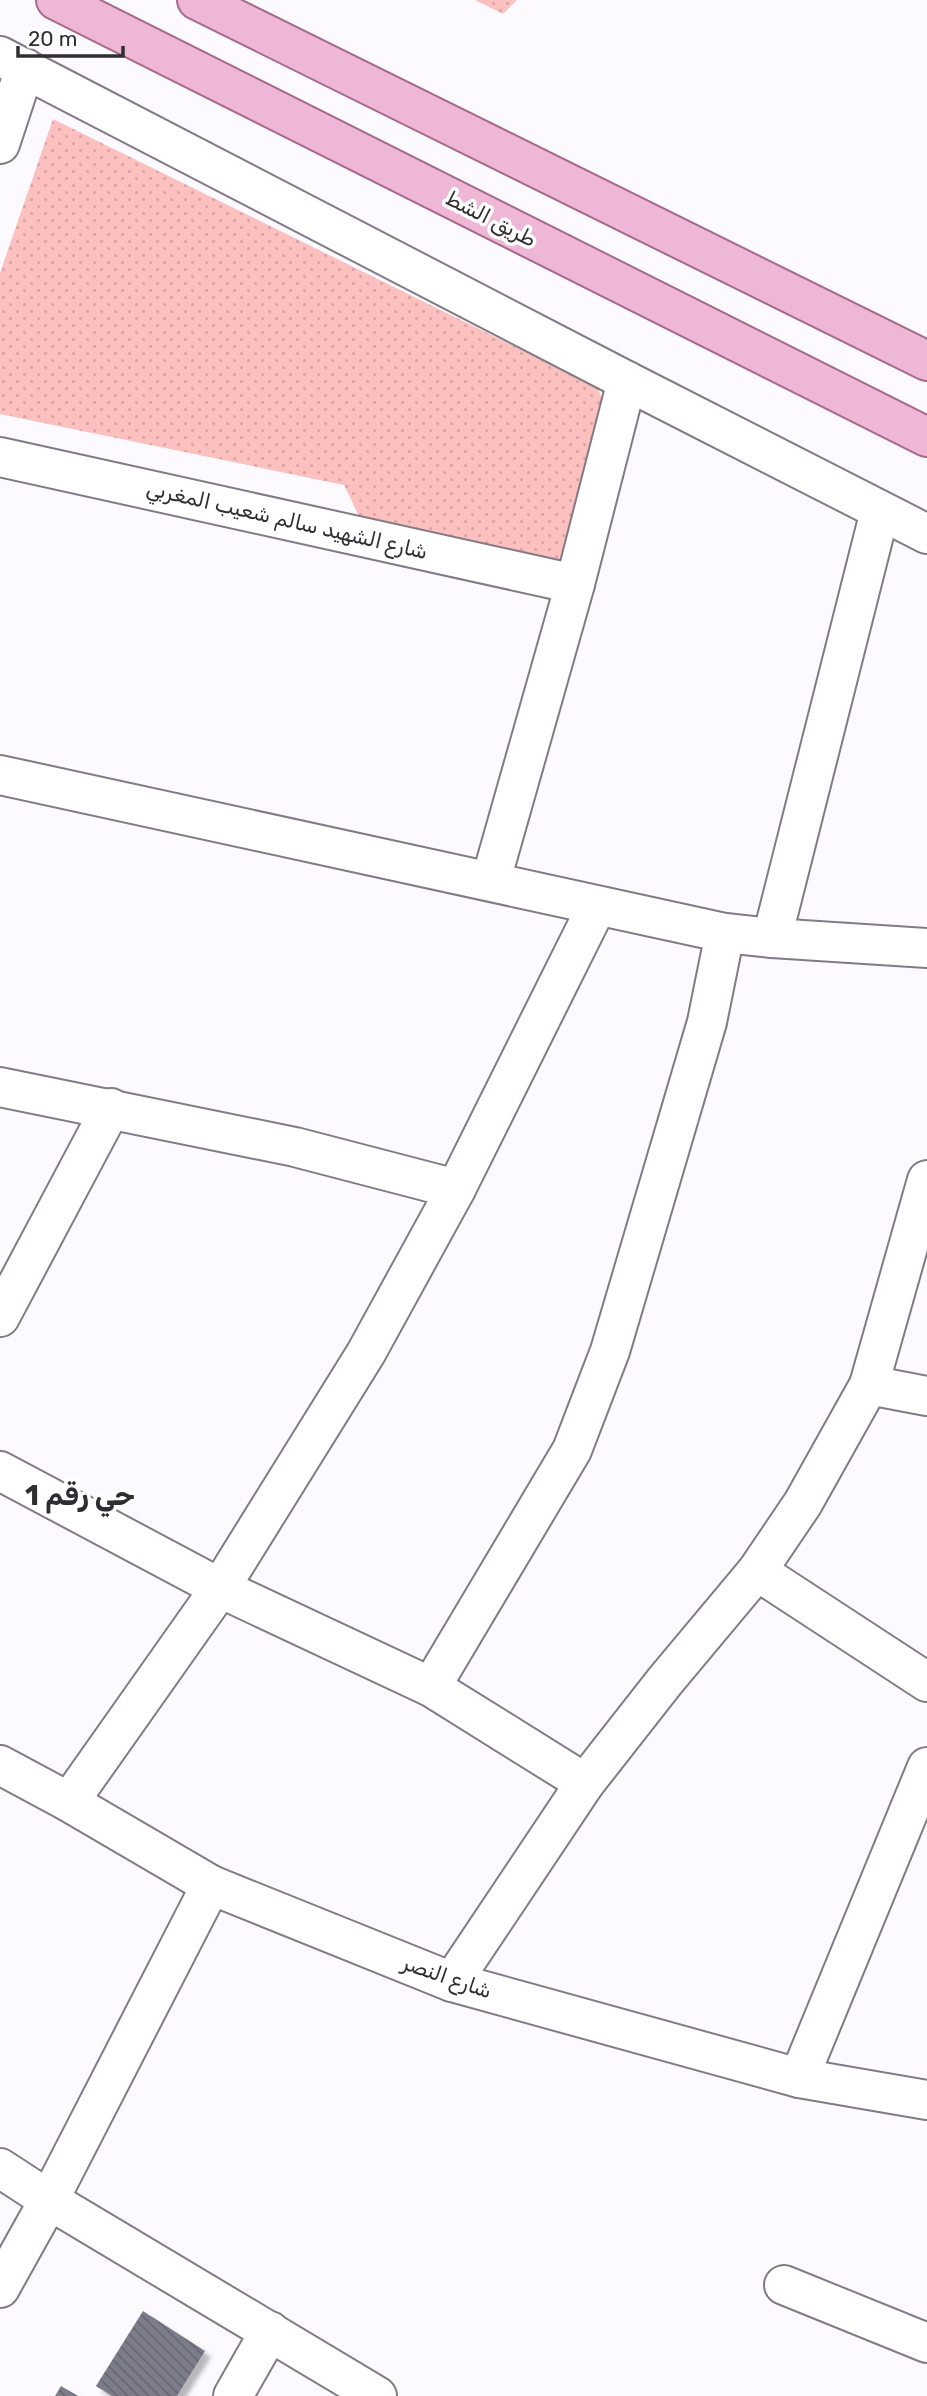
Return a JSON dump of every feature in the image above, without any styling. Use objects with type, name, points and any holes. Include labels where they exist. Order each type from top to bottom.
[{"type":"main road","name":"طريق الشط","points":[[55,0],[927,437]]},
{"type":"main road","points":[[197,0],[927,361]]},
{"type":"street","points":[[0,144],[13,62],[627,382],[927,534]]},
{"type":"street","points":[[491,880],[575,584],[627,382]]},
{"type":"street","name":"شارع الشهيد سالم شعيب المغربي","points":[[0,457],[575,584]]},
{"type":"street","points":[[772,938],[880,511]]},
{"type":"street","points":[[0,775],[725,933],[927,948]]},
{"type":"street","points":[[69,1802],[220,1588],[366,1353],[456,1189],[597,906]]},
{"type":"street","points":[[431,1687],[572,1450],[610,1351],[707,1022],[725,933]]},
{"type":"street","points":[[0,1087],[295,1147],[456,1189]]},
{"type":"street","points":[[0,1317],[111,1108]]},
{"type":"street","points":[[452,1982],[585,1783],[665,1681],[757,1571],[803,1503],[869,1385],[927,1180]]},
{"type":"street","points":[[869,1385],[927,1396]]},
{"type":"street","points":[[0,1471],[220,1588],[431,1687],[585,1783]]},
{"type":"street","points":[[757,1571],[927,1682]]},
{"type":"street","name":"شارع النصر","points":[[0,1765],[211,1885],[452,1982],[800,2078],[927,2100]]},
{"type":"street","points":[[800,2078],[927,1767]]},
{"type":"street","points":[[0,2288],[49,2200],[211,1885]]},
{"type":"street","points":[[0,2168],[377,2396]]},
{"type":"street","points":[[784,2285],[927,2343]]},
{"type":"street","points":[[233,2396],[270,2332]]},
{"type":"shaded area","points":[[475,0],[517,0],[503,14]]},
{"type":"shaded area","points":[[53,119],[597,387],[608,411],[567,565],[359,516],[344,485],[0,414],[0,273]]},
{"type":"building","points":[[143,2311],[205,2351],[177,2396],[112,2396],[96,2386]]},
{"type":"building","points":[[61,2386],[78,2396],[55,2396]]},
{"type":"district","name":"حي رقم 1","points":[[80,1495]]}]
